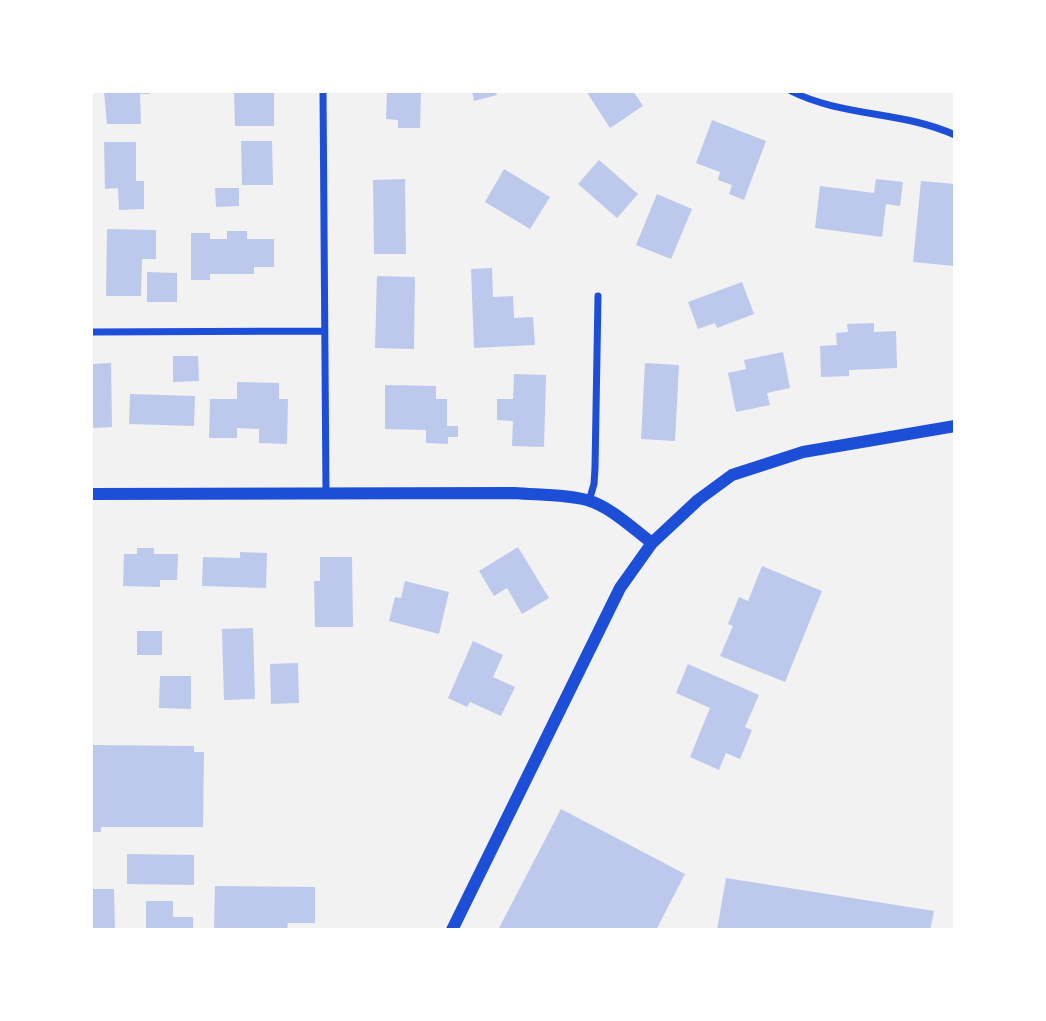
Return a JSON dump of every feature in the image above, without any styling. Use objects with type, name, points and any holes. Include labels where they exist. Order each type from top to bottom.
[{"type":"street","points":[[323,91],[326,494]]},
{"type":"street","points":[[791,91],[842,109],[923,124],[955,135]]},
{"type":"street","points":[[589,501],[595,468],[598,296]]},
{"type":"street","points":[[91,332],[323,331]]},
{"type":"street","points":[[452,930],[620,588],[652,543],[698,500],[732,475],[803,452],[955,426]]},
{"type":"street","points":[[91,494],[552,495],[589,501],[619,517],[652,543]]},
{"type":"building","points":[[104,91],[150,91],[150,94],[140,94],[141,124],[107,124]]},
{"type":"building","points":[[234,91],[274,91],[274,126],[235,126]]},
{"type":"building","points":[[387,91],[421,91],[420,128],[398,128],[398,120],[386,119]]},
{"type":"building","points":[[472,91],[496,91],[497,95],[474,101]]},
{"type":"building","points":[[586,91],[633,91],[643,106],[610,128]]},
{"type":"building","points":[[712,120],[766,141],[744,200],[729,194],[732,185],[718,180],[720,172],[696,163]]},
{"type":"building","points":[[241,141],[272,141],[273,185],[242,185]]},
{"type":"building","points":[[104,142],[136,142],[136,181],[144,181],[144,209],[119,210],[118,188],[105,189]]},
{"type":"building","points":[[599,160],[638,194],[617,218],[578,184]]},
{"type":"building","points":[[504,169],[550,197],[530,229],[485,202]]},
{"type":"building","points":[[405,179],[406,254],[374,254],[373,180]]},
{"type":"building","points":[[876,179],[903,182],[900,206],[886,204],[882,237],[815,228],[820,186],[874,193]]},
{"type":"building","points":[[921,181],[955,184],[955,266],[913,262]]},
{"type":"building","points":[[215,188],[239,188],[239,206],[216,207]]},
{"type":"building","points":[[657,194],[692,209],[671,259],[636,245]]},
{"type":"building","points":[[107,229],[156,230],[156,259],[142,259],[141,296],[106,296]]},
{"type":"building","points":[[227,231],[247,231],[247,239],[274,239],[274,267],[254,267],[254,274],[210,274],[210,280],[191,280],[191,233],[210,233],[210,239],[227,239]]},
{"type":"building","points":[[492,268],[493,297],[513,296],[514,318],[533,317],[535,345],[474,348],[471,269]]},
{"type":"building","points":[[147,272],[177,273],[177,302],[147,302]]},
{"type":"building","points":[[377,276],[415,277],[414,349],[375,348]]},
{"type":"building","points":[[742,282],[754,314],[717,328],[715,323],[698,329],[688,302]]},
{"type":"building","points":[[874,323],[874,332],[896,331],[897,368],[849,370],[849,376],[821,377],[820,346],[837,345],[836,333],[848,332],[847,324]]},
{"type":"building","points":[[783,352],[790,388],[767,393],[770,405],[736,412],[728,373],[746,369],[744,360]]},
{"type":"building","points":[[173,356],[198,356],[199,381],[173,382]]},
{"type":"building","points":[[111,363],[112,427],[91,428],[91,364]]},
{"type":"building","points":[[645,363],[679,365],[675,441],[641,439]]},
{"type":"building","points":[[514,374],[546,375],[544,447],[512,446],[513,421],[497,420],[497,399],[513,399]]},
{"type":"building","points":[[237,382],[279,383],[279,399],[288,399],[287,444],[259,443],[259,429],[237,428],[237,438],[209,438],[210,399],[237,399]]},
{"type":"building","points":[[385,385],[436,386],[436,399],[447,399],[447,426],[458,426],[458,437],[448,437],[448,444],[426,443],[426,430],[385,429]]},
{"type":"building","points":[[130,394],[195,396],[194,426],[129,424]]},
{"type":"building","points":[[518,547],[549,598],[522,614],[507,588],[494,596],[479,571]]},
{"type":"building","points":[[137,548],[154,548],[154,554],[178,554],[177,580],[160,580],[160,587],[123,586],[124,554],[137,554]]},
{"type":"building","points":[[240,552],[267,553],[266,588],[202,586],[203,557],[240,558]]},
{"type":"building","points":[[320,557],[352,557],[353,627],[315,627],[314,581],[320,581]]},
{"type":"building","points":[[762,566],[822,591],[785,682],[720,656],[733,626],[728,624],[739,597],[748,601]]},
{"type":"building","points":[[405,581],[449,592],[439,634],[389,621],[395,597],[401,598]]},
{"type":"building","points":[[253,628],[255,699],[224,700],[222,629]]},
{"type":"building","points":[[137,631],[162,631],[162,655],[137,655]]},
{"type":"building","points":[[473,641],[503,655],[493,677],[515,687],[501,716],[470,702],[467,707],[448,698]]},
{"type":"building","points":[[298,663],[299,703],[271,704],[270,664]]},
{"type":"building","points":[[688,664],[759,695],[745,727],[752,730],[740,759],[726,753],[719,770],[690,757],[710,708],[676,693]]},
{"type":"building","points":[[160,676],[191,676],[191,709],[159,708]]},
{"type":"building","points":[[93,745],[194,746],[194,752],[204,752],[203,827],[101,827],[101,832],[91,832]]},
{"type":"building","points":[[561,809],[685,874],[656,930],[498,930]]},
{"type":"building","points":[[127,854],[194,855],[194,885],[127,884]]},
{"type":"building","points":[[726,878],[934,911],[930,930],[717,930]]},
{"type":"building","points":[[215,886],[315,887],[315,923],[288,923],[287,930],[214,930]]},
{"type":"building","points":[[91,889],[114,889],[115,930],[91,930]]},
{"type":"building","points":[[146,901],[173,901],[173,917],[193,917],[193,930],[146,930]]}]
